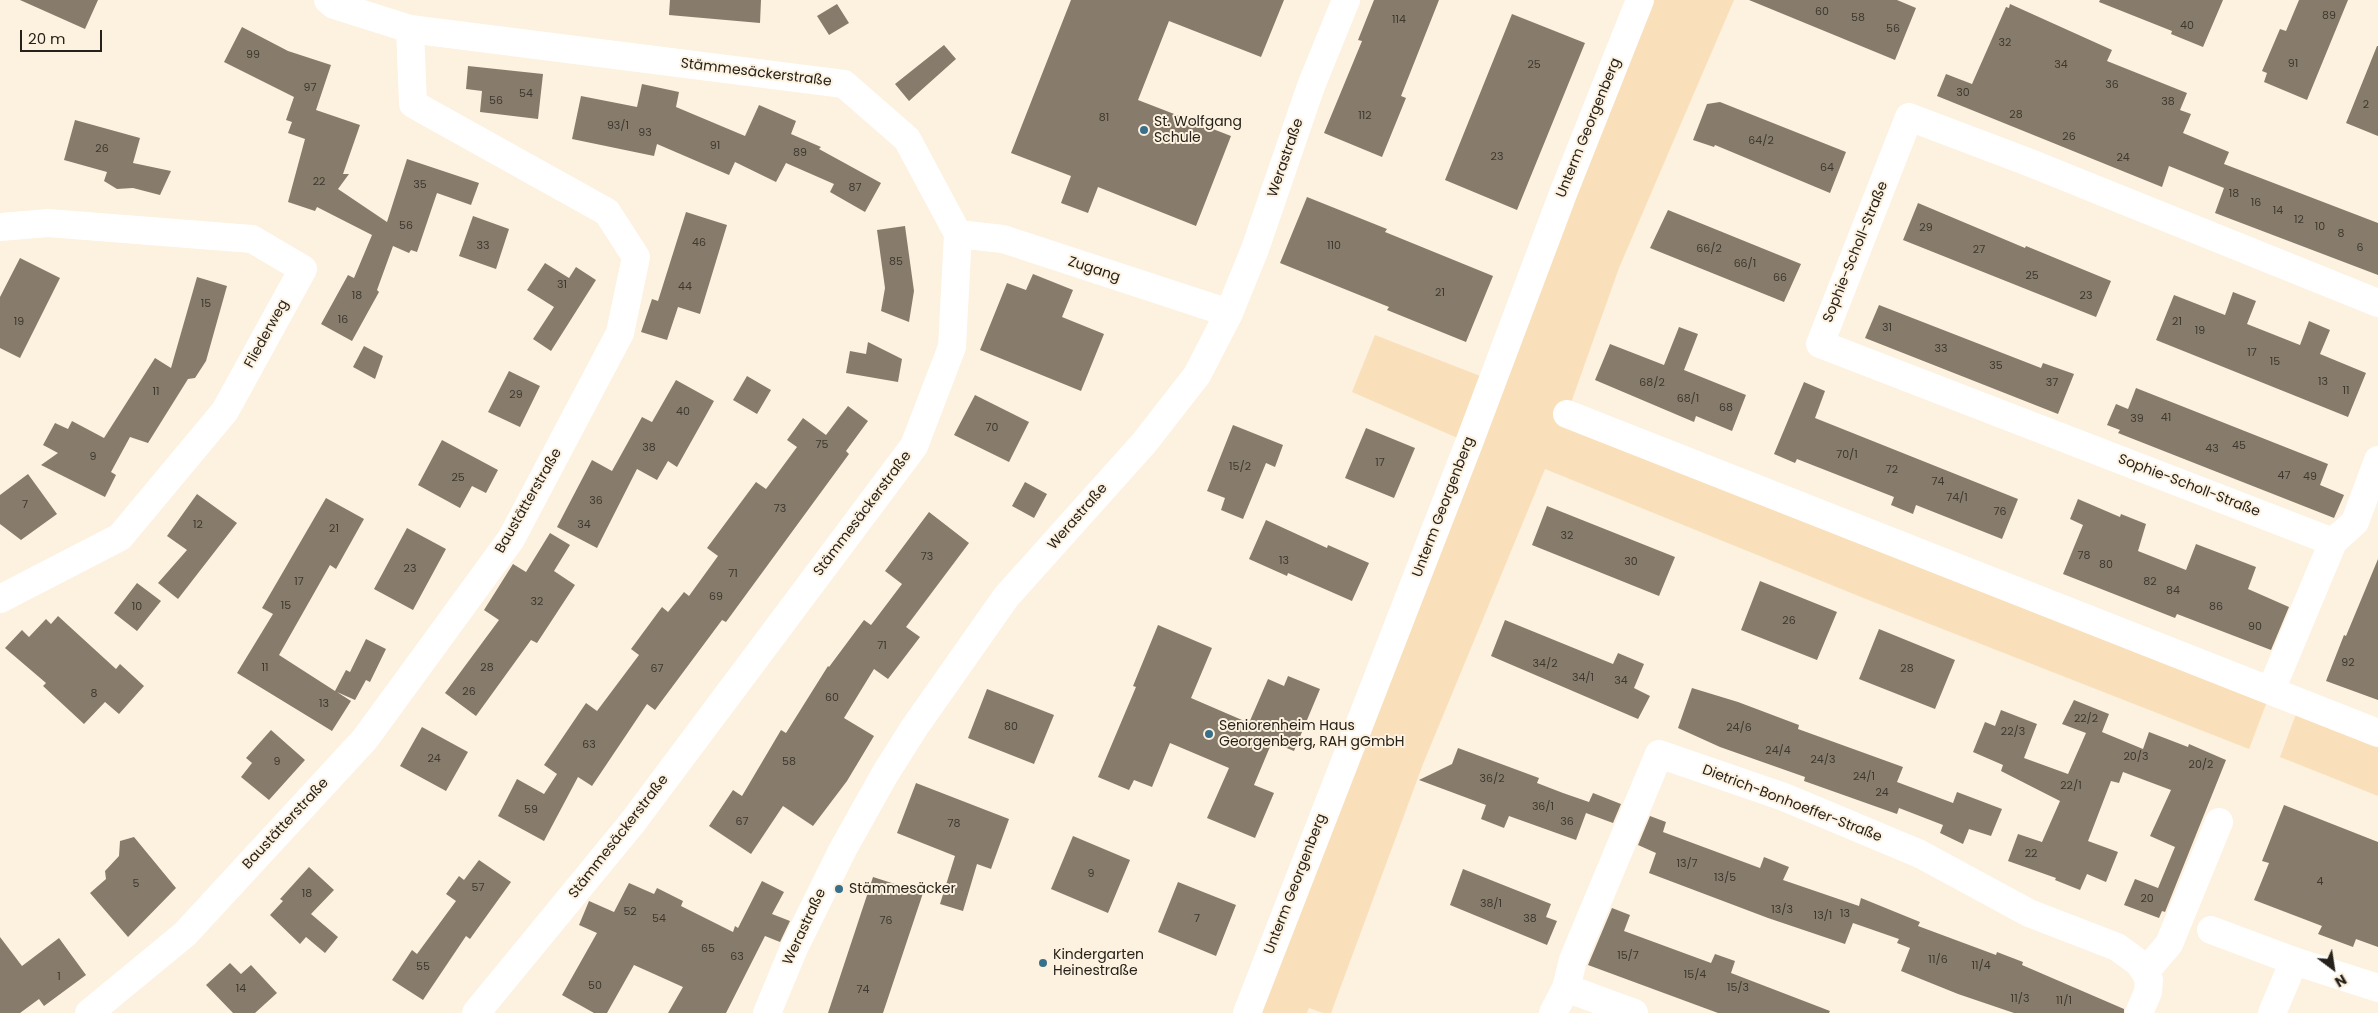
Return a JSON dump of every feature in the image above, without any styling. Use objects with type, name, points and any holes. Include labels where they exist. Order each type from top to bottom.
[{"type":"street","name":"Stämmesäckerstraße","points":[[328,0],[334,5],[410,29],[844,84],[907,139],[958,234],[952,347],[914,446],[632,824],[476,1013]]},
{"type":"street","name":"Werastraße","points":[[766,1013],[794,948],[839,856],[885,774],[914,728],[1006,597],[1084,511],[1174,406],[1197,375],[1229,313],[1255,249],[1311,86],[1346,0]]},
{"type":"street","name":"Unterm Georgenberg","points":[[1247,1013],[1466,452],[1564,191],[1640,0]]},
{"type":"street","name":"Baustätterstraße","points":[[89,1013],[185,934],[364,739],[511,539],[620,333],[636,257],[607,212],[413,104],[410,29]]},
{"type":"street","name":"Sophie-Scholl-Straße","points":[[2333,542],[1820,344],[1909,116],[2378,303]]},
{"type":"street","name":"Fliederweg","points":[[0,227],[48,223],[252,239],[303,269],[225,411],[120,537],[0,599]]},
{"type":"street","name":"Zugang","points":[[958,234],[1004,239],[1229,313]]},
{"type":"street","points":[[1567,414],[2378,733]]},
{"type":"street","points":[[2274,683],[2333,542],[2355,522],[2378,460]]},
{"type":"street","name":"Dietrich-Bonhoeffer-Straße","points":[[1553,1013],[1566,988],[1573,960],[1659,754],[1784,798],[1920,854],[2029,913],[2117,947],[2139,962],[2145,972]]},
{"type":"street","points":[[2139,1013],[2148,992],[2149,980],[2145,972],[2158,960],[2174,936],[2219,822]]},
{"type":"street","points":[[2211,930],[2294,961],[2378,988]]},
{"type":"street","points":[[2272,1013],[2294,961]]},
{"type":"street","points":[[1566,988],[1634,1013]]},
{"type":"shaded area","points":[[1640,0],[1734,0],[1619,268],[1567,414],[2271,691],[2249,749],[1866,599],[1545,469],[1423,764],[1331,1013],[1323,1013],[1309,1008],[1307,1013],[1247,1013],[1469,443],[1352,392],[1375,335],[1493,381]]},
{"type":"shaded area","points":[[2296,714],[2378,747],[2378,796],[2280,757]]},
{"type":"building","points":[[20,0],[98,0],[85,29]]},
{"type":"building","points":[[670,0],[761,0],[760,23],[669,15]]},
{"type":"building","points":[[1071,0],[1284,0],[1261,57],[1169,21],[1138,100],[1231,136],[1196,226],[1098,187],[1088,213],[1061,203],[1071,176],[1011,153]]},
{"type":"building","points":[[1374,0],[1439,0],[1401,96],[1406,98],[1382,157],[1324,133],[1362,41],[1358,40]]},
{"type":"building","points":[[1749,0],[1897,0],[1916,8],[1895,60]]},
{"type":"building","points":[[2100,0],[2223,0],[2203,47],[2171,34],[2172,31],[2099,2]]},
{"type":"building","points":[[2299,0],[2348,0],[2307,100],[2264,82],[2267,73],[2262,71],[2280,29],[2286,31]]},
{"type":"building","points":[[837,4],[849,23],[829,35],[817,16]]},
{"type":"building","points":[[2010,4],[2112,50],[2107,61],[2187,93],[2180,110],[2191,114],[2183,133],[2229,152],[2224,164],[2378,223],[2378,275],[2215,213],[2224,188],[2169,166],[2162,187],[1937,96],[1946,74],[1972,84],[2006,7],[2009,8]]},
{"type":"building","points":[[1512,14],[1585,43],[1517,210],[1445,180]]},
{"type":"building","points":[[242,27],[288,51],[331,65],[316,110],[360,125],[343,174],[349,174],[338,189],[387,222],[407,159],[479,183],[471,205],[437,193],[417,252],[411,250],[409,253],[393,246],[377,290],[379,292],[352,341],[321,324],[348,275],[354,278],[372,235],[317,207],[315,211],[288,202],[305,139],[288,133],[292,122],[286,120],[294,97],[224,62]]},
{"type":"building","points":[[944,45],[956,59],[909,101],[895,84]]},
{"type":"building","points":[[2378,46],[2378,136],[2346,123]]},
{"type":"building","points":[[468,66],[543,74],[538,119],[480,112],[482,91],[466,89]]},
{"type":"building","points":[[642,84],[679,92],[676,107],[745,136],[759,105],[796,121],[791,134],[821,147],[819,149],[881,183],[865,212],[830,192],[834,184],[786,163],[776,182],[735,162],[729,175],[657,144],[654,156],[572,139],[581,96],[637,107]]},
{"type":"building","points":[[1720,102],[1846,152],[1830,193],[1715,145],[1714,147],[1693,140],[1707,104]]},
{"type":"building","points":[[75,120],[140,138],[133,163],[171,171],[160,195],[133,188],[117,189],[104,181],[107,172],[64,160]]},
{"type":"building","points":[[1307,197],[1387,229],[1385,232],[1493,276],[1466,342],[1387,310],[1389,307],[1280,263]]},
{"type":"building","points":[[1918,203],[2025,248],[2026,246],[2111,281],[2096,317],[1903,240]]},
{"type":"building","points":[[1668,210],[1801,264],[1784,302],[1650,248]]},
{"type":"building","points":[[686,212],[727,225],[700,314],[678,307],[667,340],[641,332],[652,299],[658,301]]},
{"type":"building","points":[[473,216],[509,229],[496,269],[459,256]]},
{"type":"building","points":[[905,226],[914,291],[909,322],[881,311],[885,288],[877,230]]},
{"type":"building","points":[[20,258],[60,278],[20,358],[0,348],[0,297]]},
{"type":"building","points":[[545,263],[569,278],[576,267],[596,280],[551,351],[533,339],[554,307],[527,290]]},
{"type":"building","points":[[1033,274],[1073,290],[1062,317],[1104,334],[1081,391],[980,350],[1007,283],[1026,290]]},
{"type":"building","points":[[197,277],[227,286],[206,361],[195,378],[188,379],[148,443],[130,437],[111,472],[116,475],[105,497],[41,465],[58,453],[43,445],[55,423],[68,429],[72,421],[104,438],[155,358],[171,368]]},
{"type":"building","points":[[2233,292],[2256,301],[2247,324],[2300,345],[2309,321],[2330,330],[2320,354],[2366,373],[2348,417],[2156,340],[2174,295],[2225,315]]},
{"type":"building","points":[[1879,305],[2041,368],[2043,363],[2074,374],[2058,414],[1865,338]]},
{"type":"building","points":[[1679,327],[1698,334],[1684,370],[1746,395],[1732,431],[1696,416],[1694,422],[1595,380],[1610,344],[1664,365]]},
{"type":"building","points":[[868,342],[902,359],[898,382],[846,373],[850,351],[866,354]]},
{"type":"building","points":[[364,346],[383,356],[375,379],[353,367]]},
{"type":"building","points":[[509,371],[540,386],[520,427],[488,412]]},
{"type":"building","points":[[747,376],[771,390],[757,414],[733,400]]},
{"type":"building","points":[[676,380],[714,401],[677,467],[668,461],[657,480],[637,469],[597,548],[557,527],[592,460],[612,471],[642,417],[652,422]]},
{"type":"building","points":[[1804,382],[1825,391],[1815,418],[2018,499],[2002,539],[1916,505],[1913,514],[1891,505],[1894,497],[1797,459],[1795,463],[1774,454]]},
{"type":"building","points":[[2136,388],[2328,464],[2320,485],[2344,495],[2334,518],[2118,433],[2120,430],[2107,425],[2116,404],[2128,409]]},
{"type":"building","points":[[975,395],[1029,422],[1009,462],[954,435]]},
{"type":"building","points":[[848,406],[868,421],[846,451],[849,454],[726,622],[722,620],[655,710],[647,704],[592,786],[578,777],[544,841],[498,816],[517,779],[544,794],[557,774],[544,765],[586,703],[597,711],[639,655],[631,649],[662,607],[668,612],[684,592],[689,596],[718,556],[707,548],[756,482],[766,489],[797,447],[787,440],[803,418],[826,435]]},
{"type":"building","points":[[1233,425],[1283,445],[1275,467],[1266,463],[1243,519],[1221,510],[1225,498],[1207,491]]},
{"type":"building","points":[[1366,428],[1415,448],[1394,498],[1345,478]]},
{"type":"building","points":[[442,440],[498,470],[486,493],[472,486],[460,508],[418,485]]},
{"type":"building","points":[[28,474],[57,514],[21,540],[0,524],[0,495]]},
{"type":"building","points":[[1025,482],[1047,494],[1034,518],[1012,506]]},
{"type":"building","points":[[197,494],[237,523],[178,599],[158,583],[187,550],[167,536]]},
{"type":"building","points":[[326,498],[364,519],[336,569],[330,565],[279,655],[335,691],[346,670],[350,672],[366,639],[386,649],[370,682],[366,680],[355,700],[337,692],[351,701],[332,731],[237,673],[273,614],[262,608]]},
{"type":"building","points":[[2078,499],[2120,517],[2121,514],[2146,524],[2138,551],[2186,570],[2196,544],[2256,567],[2248,589],[2289,607],[2271,650],[2177,614],[2175,618],[2063,574],[2083,525],[2070,519]]},
{"type":"building","points":[[1547,506],[1675,557],[1659,596],[1532,545]]},
{"type":"building","points":[[929,512],[969,543],[906,627],[920,637],[888,679],[874,669],[844,718],[874,736],[847,781],[813,826],[783,806],[751,854],[709,826],[733,790],[742,796],[781,730],[786,733],[828,666],[864,620],[871,625],[902,584],[885,571]]},
{"type":"building","points":[[1266,520],[1327,548],[1328,545],[1369,563],[1352,601],[1288,573],[1287,576],[1249,559]]},
{"type":"building","points":[[407,528],[446,549],[413,610],[374,589]]},
{"type":"building","points":[[550,533],[570,545],[554,571],[575,585],[537,643],[531,640],[476,716],[445,693],[499,620],[484,610],[513,564],[526,572]]},
{"type":"building","points":[[2378,559],[2378,700],[2326,681]]},
{"type":"building","points":[[1760,581],[1837,612],[1817,660],[1741,630]]},
{"type":"building","points":[[137,583],[161,601],[137,631],[114,613]]},
{"type":"building","points":[[58,616],[116,669],[120,664],[144,686],[119,714],[105,702],[84,724],[43,686],[46,683],[5,648],[22,630],[29,637],[46,619],[51,624]]},
{"type":"building","points":[[1505,620],[1613,664],[1618,653],[1644,664],[1634,688],[1650,696],[1638,719],[1491,656]]},
{"type":"building","name":"Seniorenheim Haus Georgenberg, RAH gGmbH","points":[[1158,625],[1212,648],[1191,698],[1249,723],[1268,679],[1284,686],[1288,676],[1320,689],[1294,751],[1272,742],[1254,785],[1274,793],[1255,838],[1207,818],[1229,768],[1170,743],[1152,787],[1134,780],[1129,790],[1098,777],[1136,687],[1133,686]]},
{"type":"building","points":[[1879,629],[1955,660],[1935,709],[1859,679]]},
{"type":"building","points":[[1692,688],[1738,702],[1799,725],[1798,729],[1903,767],[1897,782],[1953,803],[1957,792],[2002,809],[1991,836],[1969,829],[1963,844],[1940,833],[1943,825],[1899,808],[1897,814],[1804,781],[1805,777],[1720,747],[1678,728]]},
{"type":"building","points":[[987,689],[1054,715],[1034,764],[968,738]]},
{"type":"building","points":[[2074,700],[2109,714],[2102,732],[2143,749],[2149,732],[2188,747],[2189,744],[2226,760],[2165,912],[2162,911],[2159,918],[2124,905],[2135,879],[2158,888],[2175,847],[2150,836],[2171,790],[2123,772],[2119,783],[2111,781],[2088,841],[2118,852],[2106,882],[2087,874],[2080,890],[2055,880],[2056,878],[2008,861],[2018,834],[2042,842],[2060,801],[2001,771],[2003,765],[1973,752],[1985,722],[1995,726],[2001,710],[2037,724],[2024,758],[2068,774],[2086,733],[2062,724]]},
{"type":"building","points":[[422,727],[468,752],[446,791],[400,766]]},
{"type":"building","points":[[271,730],[305,760],[269,800],[241,777],[252,763],[246,758]]},
{"type":"building","points":[[1458,748],[1539,778],[1537,783],[1589,802],[1593,793],[1621,804],[1613,823],[1586,813],[1576,840],[1509,816],[1504,828],[1481,819],[1486,805],[1419,780],[1452,764]]},
{"type":"building","points":[[916,783],[1009,819],[991,869],[977,864],[963,911],[940,904],[955,856],[897,833]]},
{"type":"building","points":[[2284,805],[2378,842],[2378,947],[2356,939],[2353,947],[2318,934],[2322,926],[2254,900],[2269,863],[2262,861]]},
{"type":"building","points":[[1650,816],[1666,822],[1663,832],[1760,868],[1764,857],[1789,867],[1783,880],[1859,906],[1861,898],[1920,922],[1918,926],[1996,955],[1997,952],[2023,962],[2022,965],[2124,1009],[2124,1013],[2014,1013],[1958,994],[1901,971],[1910,948],[1897,943],[1899,939],[1853,923],[1845,944],[1768,918],[1649,873],[1656,853],[1638,845]]},
{"type":"building","points":[[1073,836],[1130,860],[1108,913],[1051,889]]},
{"type":"building","points":[[134,837],[176,888],[128,937],[90,893],[106,879],[105,871],[119,856],[120,841]]},
{"type":"building","points":[[479,860],[511,882],[470,939],[466,936],[423,1000],[392,980],[412,950],[417,954],[456,901],[446,894],[459,876],[464,880]]},
{"type":"building","points":[[309,867],[334,890],[311,914],[338,937],[325,953],[306,937],[300,944],[270,915],[283,901],[280,899]]},
{"type":"building","points":[[1463,869],[1551,904],[1546,917],[1557,921],[1547,945],[1450,905]]},
{"type":"building","points":[[873,877],[923,893],[883,1013],[828,1013]]},
{"type":"building","points":[[762,881],[784,892],[772,914],[790,921],[780,942],[765,936],[726,1013],[668,1013],[683,987],[634,965],[607,1013],[594,1013],[562,995],[597,933],[579,925],[589,901],[614,912],[629,883],[654,894],[657,888],[683,901],[681,906],[733,932],[735,926],[738,928]]},
{"type":"building","points":[[1178,882],[1236,905],[1216,956],[1158,932]]},
{"type":"building","points":[[1612,908],[1630,915],[1624,931],[1711,963],[1715,954],[1735,961],[1731,973],[1830,1011],[1829,1013],[1718,1013],[1588,965]]},
{"type":"building","points":[[0,937],[22,966],[59,938],[86,975],[44,1006],[39,999],[20,1013],[0,1013]]},
{"type":"building","points":[[230,963],[241,974],[251,965],[277,993],[255,1013],[233,1013],[206,985]]},
{"type":"place","name":"St. Wolfgang Schule","points":[[1144,130]]},
{"type":"place","name":"Seniorenheim Haus Georgenberg, RAH gGmbH","points":[[1209,734]]},
{"type":"place","name":"Stämmesäcker","points":[[839,889]]},
{"type":"place","name":"Kindergarten Heinestraße","points":[[1043,963]]}]
